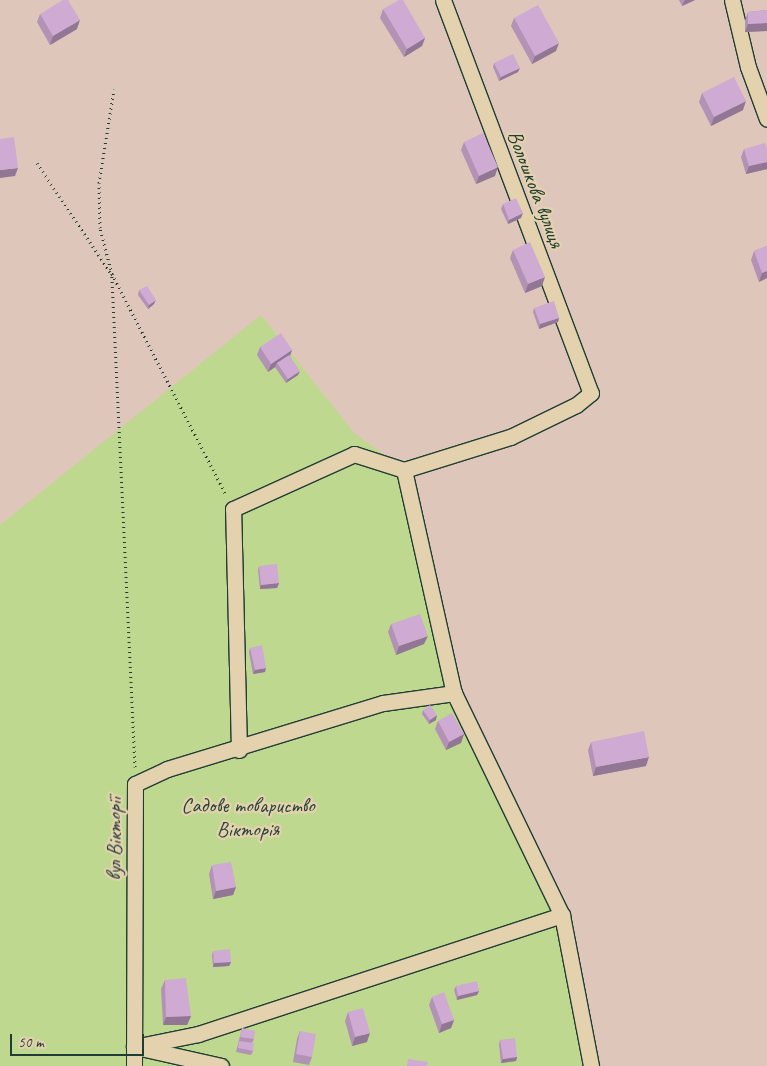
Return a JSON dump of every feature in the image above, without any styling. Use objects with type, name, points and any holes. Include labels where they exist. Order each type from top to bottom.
[{"type":"street","name":"Волошкова вулиця","points":[[404,470],[510,437],[576,405],[590,393],[443,0]]},
{"type":"street","points":[[732,0],[748,68],[767,119]]},
{"type":"street","points":[[239,750],[233,509],[354,454],[404,470],[454,693],[562,915],[590,1066]]},
{"type":"street","name":"вул Вікторії","points":[[134,1066],[136,784],[167,769],[239,750],[383,703],[454,693]]},
{"type":"street","points":[[134,1046],[198,1034],[562,915]]},
{"type":"street","points":[[134,1046],[221,1066]]},
{"type":"path","points":[[114,88],[98,183],[100,228],[112,274],[136,784]]},
{"type":"path","points":[[37,163],[112,274],[233,509]]},
{"type":"green space","name":"Садове товариство Вікторія","points":[[261,315],[354,433],[414,476],[462,692],[568,914],[597,1066],[0,1066],[0,525]]},
{"type":"building","points":[[63,0],[68,0],[80,20],[53,36],[40,14]]},
{"type":"building","points":[[399,0],[403,0],[425,38],[407,49],[383,9]]},
{"type":"building","points":[[538,5],[559,43],[535,56],[514,18]]},
{"type":"building","points":[[767,10],[767,23],[748,24],[748,12]]},
{"type":"building","points":[[513,54],[520,68],[501,77],[494,63]]},
{"type":"building","points":[[734,77],[746,101],[714,117],[702,93]]},
{"type":"building","points":[[483,133],[498,167],[479,176],[464,142]]},
{"type":"building","points":[[14,137],[18,168],[0,170],[0,139]]},
{"type":"building","points":[[765,143],[767,162],[749,166],[744,149]]},
{"type":"building","points":[[516,198],[523,213],[509,220],[503,204]]},
{"type":"building","points":[[530,242],[545,277],[528,284],[513,250]]},
{"type":"building","points":[[767,246],[767,271],[762,273],[754,251]]},
{"type":"building","points":[[147,286],[156,300],[149,305],[139,290]]},
{"type":"building","points":[[554,301],[559,318],[540,324],[534,308]]},
{"type":"building","points":[[281,333],[292,350],[271,364],[260,347]]},
{"type":"building","points":[[289,355],[300,371],[288,379],[277,363]]},
{"type":"building","points":[[277,564],[279,583],[261,585],[259,566]]},
{"type":"building","points":[[420,614],[428,636],[399,646],[391,624]]},
{"type":"building","points":[[262,645],[266,668],[255,670],[250,648]]},
{"type":"building","points":[[430,705],[437,715],[430,720],[423,710]]},
{"type":"building","points":[[452,713],[464,734],[449,742],[438,721]]},
{"type":"building","points":[[644,731],[649,757],[596,767],[591,742]]},
{"type":"building","points":[[231,862],[236,887],[216,891],[212,865]]},
{"type":"building","points":[[230,949],[231,962],[214,963],[213,951]]},
{"type":"building","points":[[186,978],[191,1016],[166,1017],[165,980]]},
{"type":"building","points":[[477,981],[479,991],[458,996],[456,986]]},
{"type":"building","points":[[444,992],[454,1020],[442,1024],[432,997]]},
{"type":"building","points":[[363,1008],[370,1033],[355,1037],[348,1012]]},
{"type":"building","points":[[242,1028],[255,1031],[254,1039],[240,1037]]},
{"type":"building","points":[[300,1031],[316,1034],[312,1057],[296,1054]]},
{"type":"building","points":[[515,1038],[517,1057],[503,1059],[500,1040]]},
{"type":"building","points":[[239,1041],[254,1043],[253,1051],[238,1048]]},
{"type":"building","points":[[408,1059],[428,1062],[427,1066],[407,1066]]}]
